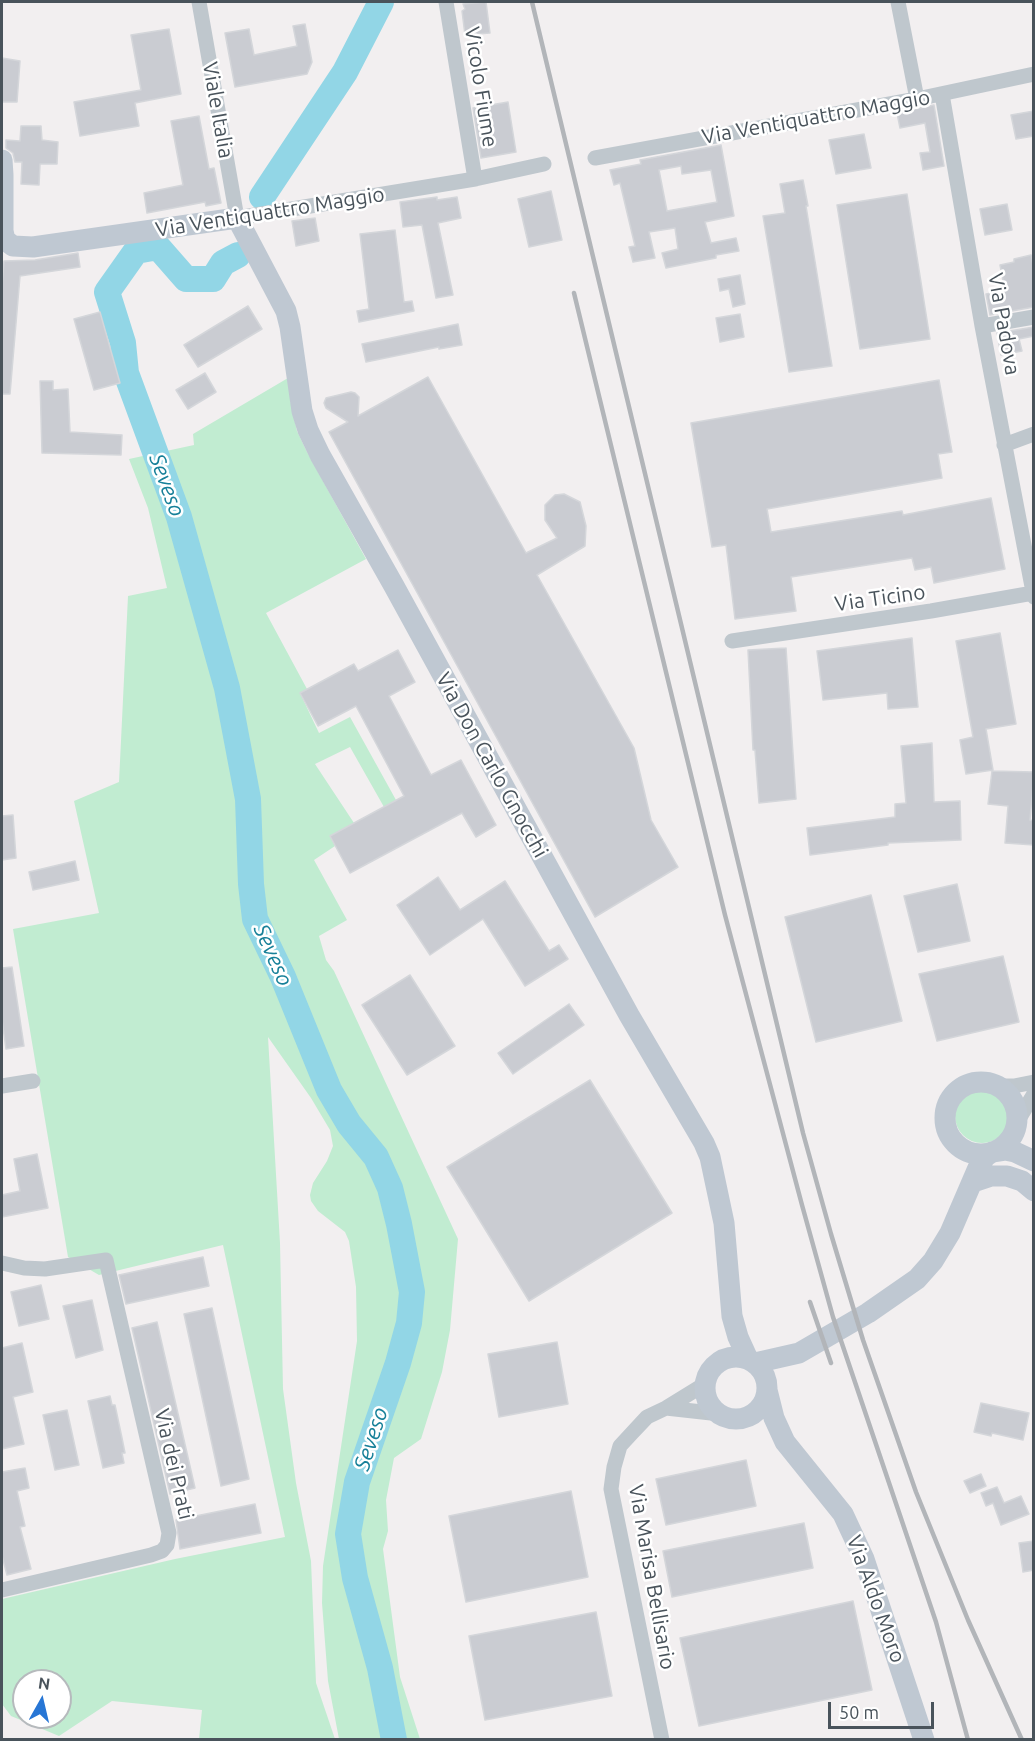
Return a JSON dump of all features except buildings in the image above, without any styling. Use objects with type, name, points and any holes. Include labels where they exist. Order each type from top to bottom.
[{"type":"street","name":"Viale Italia","points":[[198,2],[237,218]]},
{"type":"street","name":"Vicolo Fiume","points":[[446,2],[475,179]]},
{"type":"street","points":[[898,2],[917,99]]},
{"type":"street","name":"Via Ventiquattro Maggio","points":[[596,158],[917,99],[1034,74]]},
{"type":"street","name":"Via Padova","points":[[942,93],[982,326],[1033,595]]},
{"type":"street","points":[[2,160],[3,231]]},
{"type":"street","name":"Via Ventiquattro Maggio","points":[[3,231],[5,240],[21,248],[237,218],[475,179],[544,164]]},
{"type":"street","name":"Via Don Carlo Gnocchi","points":[[237,218],[286,311],[302,411],[320,455],[630,1015],[704,1143],[710,1157],[724,1223],[732,1316]]},
{"type":"street","points":[[982,326],[1034,317]]},
{"type":"street","points":[[1004,445],[1034,434]]},
{"type":"street","name":"Via Ticino","points":[[732,641],[1033,595]]},
{"type":"street","points":[[2,1086],[33,1081]]},
{"type":"street","points":[[960,1207],[965,1171],[962,1154],[945,1125],[948,1102],[955,1092],[964,1085],[987,1082],[1007,1092],[1013,1101],[1017,1122],[1024,1137],[1034,1148]]},
{"type":"street","points":[[998,1086],[1034,1082]]},
{"type":"street","points":[[767,1389],[799,1353],[868,1313],[917,1279],[933,1261],[950,1233],[981,1161],[1009,1141],[1017,1122],[1034,1094]]},
{"type":"street","points":[[957,1145],[980,1154],[1005,1150],[1015,1152],[1034,1161]]},
{"type":"street","points":[[973,1182],[995,1176],[1007,1176],[1022,1181],[1034,1191]]},
{"type":"street","name":"Via dei Prati","points":[[2,1263],[24,1268],[45,1269],[106,1260],[169,1538],[162,1551],[151,1555],[2,1590]]},
{"type":"street","points":[[732,1316],[738,1337],[751,1361]]},
{"type":"street","points":[[718,1363],[732,1316]]},
{"type":"street","points":[[751,1361],[799,1353]]},
{"type":"street","points":[[666,1408],[725,1417],[741,1419],[751,1415],[765,1400],[767,1389],[761,1369],[751,1361],[738,1357],[727,1358],[712,1369],[705,1384],[708,1401],[725,1417]]},
{"type":"street","name":"Via Marisa Bellisario","points":[[662,1740],[611,1489],[620,1446],[647,1417],[705,1384]]},
{"type":"street","name":"Via Aldo Moro","points":[[767,1389],[774,1418],[785,1442],[843,1514],[852,1532],[864,1559],[924,1740]]},
{"type":"street","name":"Via Aldo Moro","points":[[725,1417],[760,1428],[785,1442]]},
{"type":"green space","points":[[288,378],[297,431],[366,559],[266,613],[307,689],[300,693],[319,733],[350,717],[396,800],[384,807],[350,747],[315,764],[354,823],[330,836],[335,846],[314,860],[347,920],[319,936],[326,960],[334,971],[458,1239],[450,1330],[442,1372],[421,1439],[394,1458],[386,1500],[388,1531],[383,1549],[400,1677],[420,1739],[339,1739],[328,1681],[322,1603],[323,1566],[357,1341],[356,1287],[349,1241],[345,1232],[318,1211],[310,1195],[313,1183],[327,1161],[333,1146],[330,1130],[311,1098],[268,1037],[280,1243],[283,1389],[296,1483],[311,1561],[316,1683],[335,1739],[199,1739],[202,1710],[112,1701],[72,1727],[72,1669],[12,1669],[12,1716],[2,1704],[2,1599],[175,1559],[285,1537],[223,1245],[99,1275],[68,1257],[13,929],[99,913],[74,801],[119,782],[128,596],[167,588],[148,508],[129,459],[194,445],[193,434]]},
{"type":"green space","points":[[982,1089],[992,1091],[1001,1097],[1007,1106],[1009,1116],[1007,1126],[1001,1135],[992,1141],[982,1143],[972,1141],[963,1135],[957,1126],[955,1116],[957,1106],[963,1097],[972,1091]]},
{"type":"green space","points":[[42,1729],[70,1729],[59,1736]]},
{"type":"waterway","name":"Seveso","points":[[262,197],[345,72],[381,2]]},
{"type":"waterway","name":"Seveso","points":[[238,255],[223,263],[213,279],[186,279],[158,247],[136,251],[107,292],[123,343],[126,373],[179,517],[227,688],[248,799],[251,884],[255,919],[283,977],[329,1090],[349,1124],[376,1157],[390,1188],[399,1224],[412,1292],[409,1323],[398,1363],[357,1482],[348,1534],[355,1578],[380,1668],[394,1740]]},
{"type":"railway","points":[[532,2],[803,1133],[831,1234],[863,1340],[916,1492],[968,1620],[1022,1740]]},
{"type":"railway","points":[[574,293],[725,915],[802,1205],[833,1317],[936,1622],[968,1740]]},
{"type":"railway","points":[[810,1302],[831,1363]]}]
